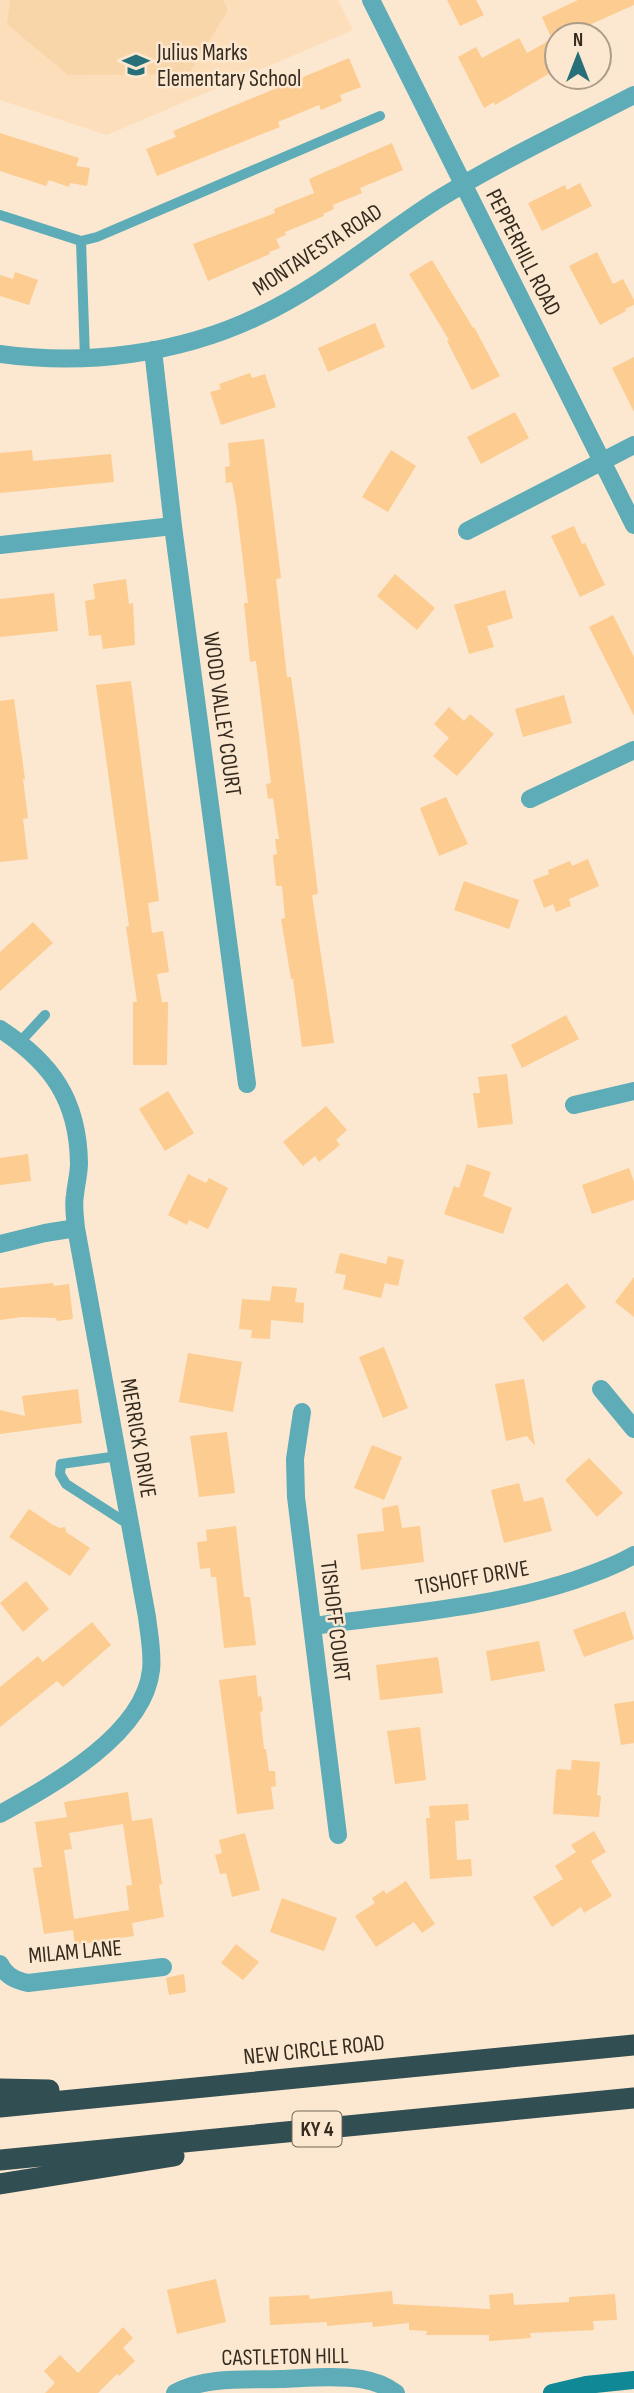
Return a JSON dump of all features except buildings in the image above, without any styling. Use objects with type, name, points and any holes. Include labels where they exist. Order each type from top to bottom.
[{"type":"highway","name":"NEW CIRCLE ROAD","points":[[0,2107],[634,2045]]},
{"type":"highway","points":[[0,2090],[240,2083]]},
{"type":"highway","name":"KY 4","points":[[0,2160],[634,2098]]},
{"type":"highway","points":[[0,2184],[205,2151],[527,2108]]},
{"type":"street","name":"PEPPERHILL ROAD","points":[[371,0],[634,525]]},
{"type":"street","name":"MONTAVESTA ROAD","points":[[0,354],[85,358],[153,350],[198,339],[259,316],[315,284],[463,185],[634,95]]},
{"type":"street","name":"WOOD VALLEY COURT","points":[[153,350],[173,526],[247,1084]]},
{"type":"street","points":[[467,531],[634,445]]},
{"type":"street","points":[[0,545],[173,526]]},
{"type":"street","points":[[530,799],[634,750]]},
{"type":"street","name":"MERRICK DRIVE","points":[[0,1814],[48,1786],[108,1744],[122,1729],[146,1688],[152,1660],[131,1526],[76,1228],[75,1195],[79,1162],[73,1117],[55,1076],[19,1043],[1,1031]]},
{"type":"street","points":[[574,1105],[634,1091]]},
{"type":"street","points":[[0,1244],[76,1228]]},
{"type":"street","points":[[601,1389],[634,1429]]},
{"type":"street","name":"TISHOFF COURT","points":[[302,1412],[295,1458],[296,1497],[338,1835]]},
{"type":"street","name":"TISHOFF DRIVE","points":[[313,1626],[443,1609],[537,1592],[601,1571],[634,1555]]},
{"type":"street","name":"MILAM LANE","points":[[0,1964],[10,1977],[28,1983],[163,1967]]},
{"type":"street","name":"CASTLETON HILL","points":[[175,2393],[194,2385],[213,2382],[315,2378],[359,2379],[375,2382],[396,2393]]},
{"type":"street","points":[[552,2393],[586,2385],[634,2380]]},
{"type":"lane","points":[[0,215],[81,240],[97,237],[380,116]]},
{"type":"lane","points":[[81,240],[85,358]]},
{"type":"lane","points":[[19,1043],[46,1015]]},
{"type":"lane","points":[[118,1456],[61,1464],[60,1474],[66,1484],[131,1526]]},
{"type":"shaded area","name":"Julius Marks Elementary School","points":[[0,0],[338,0],[353,30],[107,135],[0,100]]},
{"type":"shaded area","points":[[10,0],[223,0],[228,10],[189,74],[68,75],[7,24]]},
{"type":"place","name":"Julius Marks Elementary School","points":[[136,65]]}]
